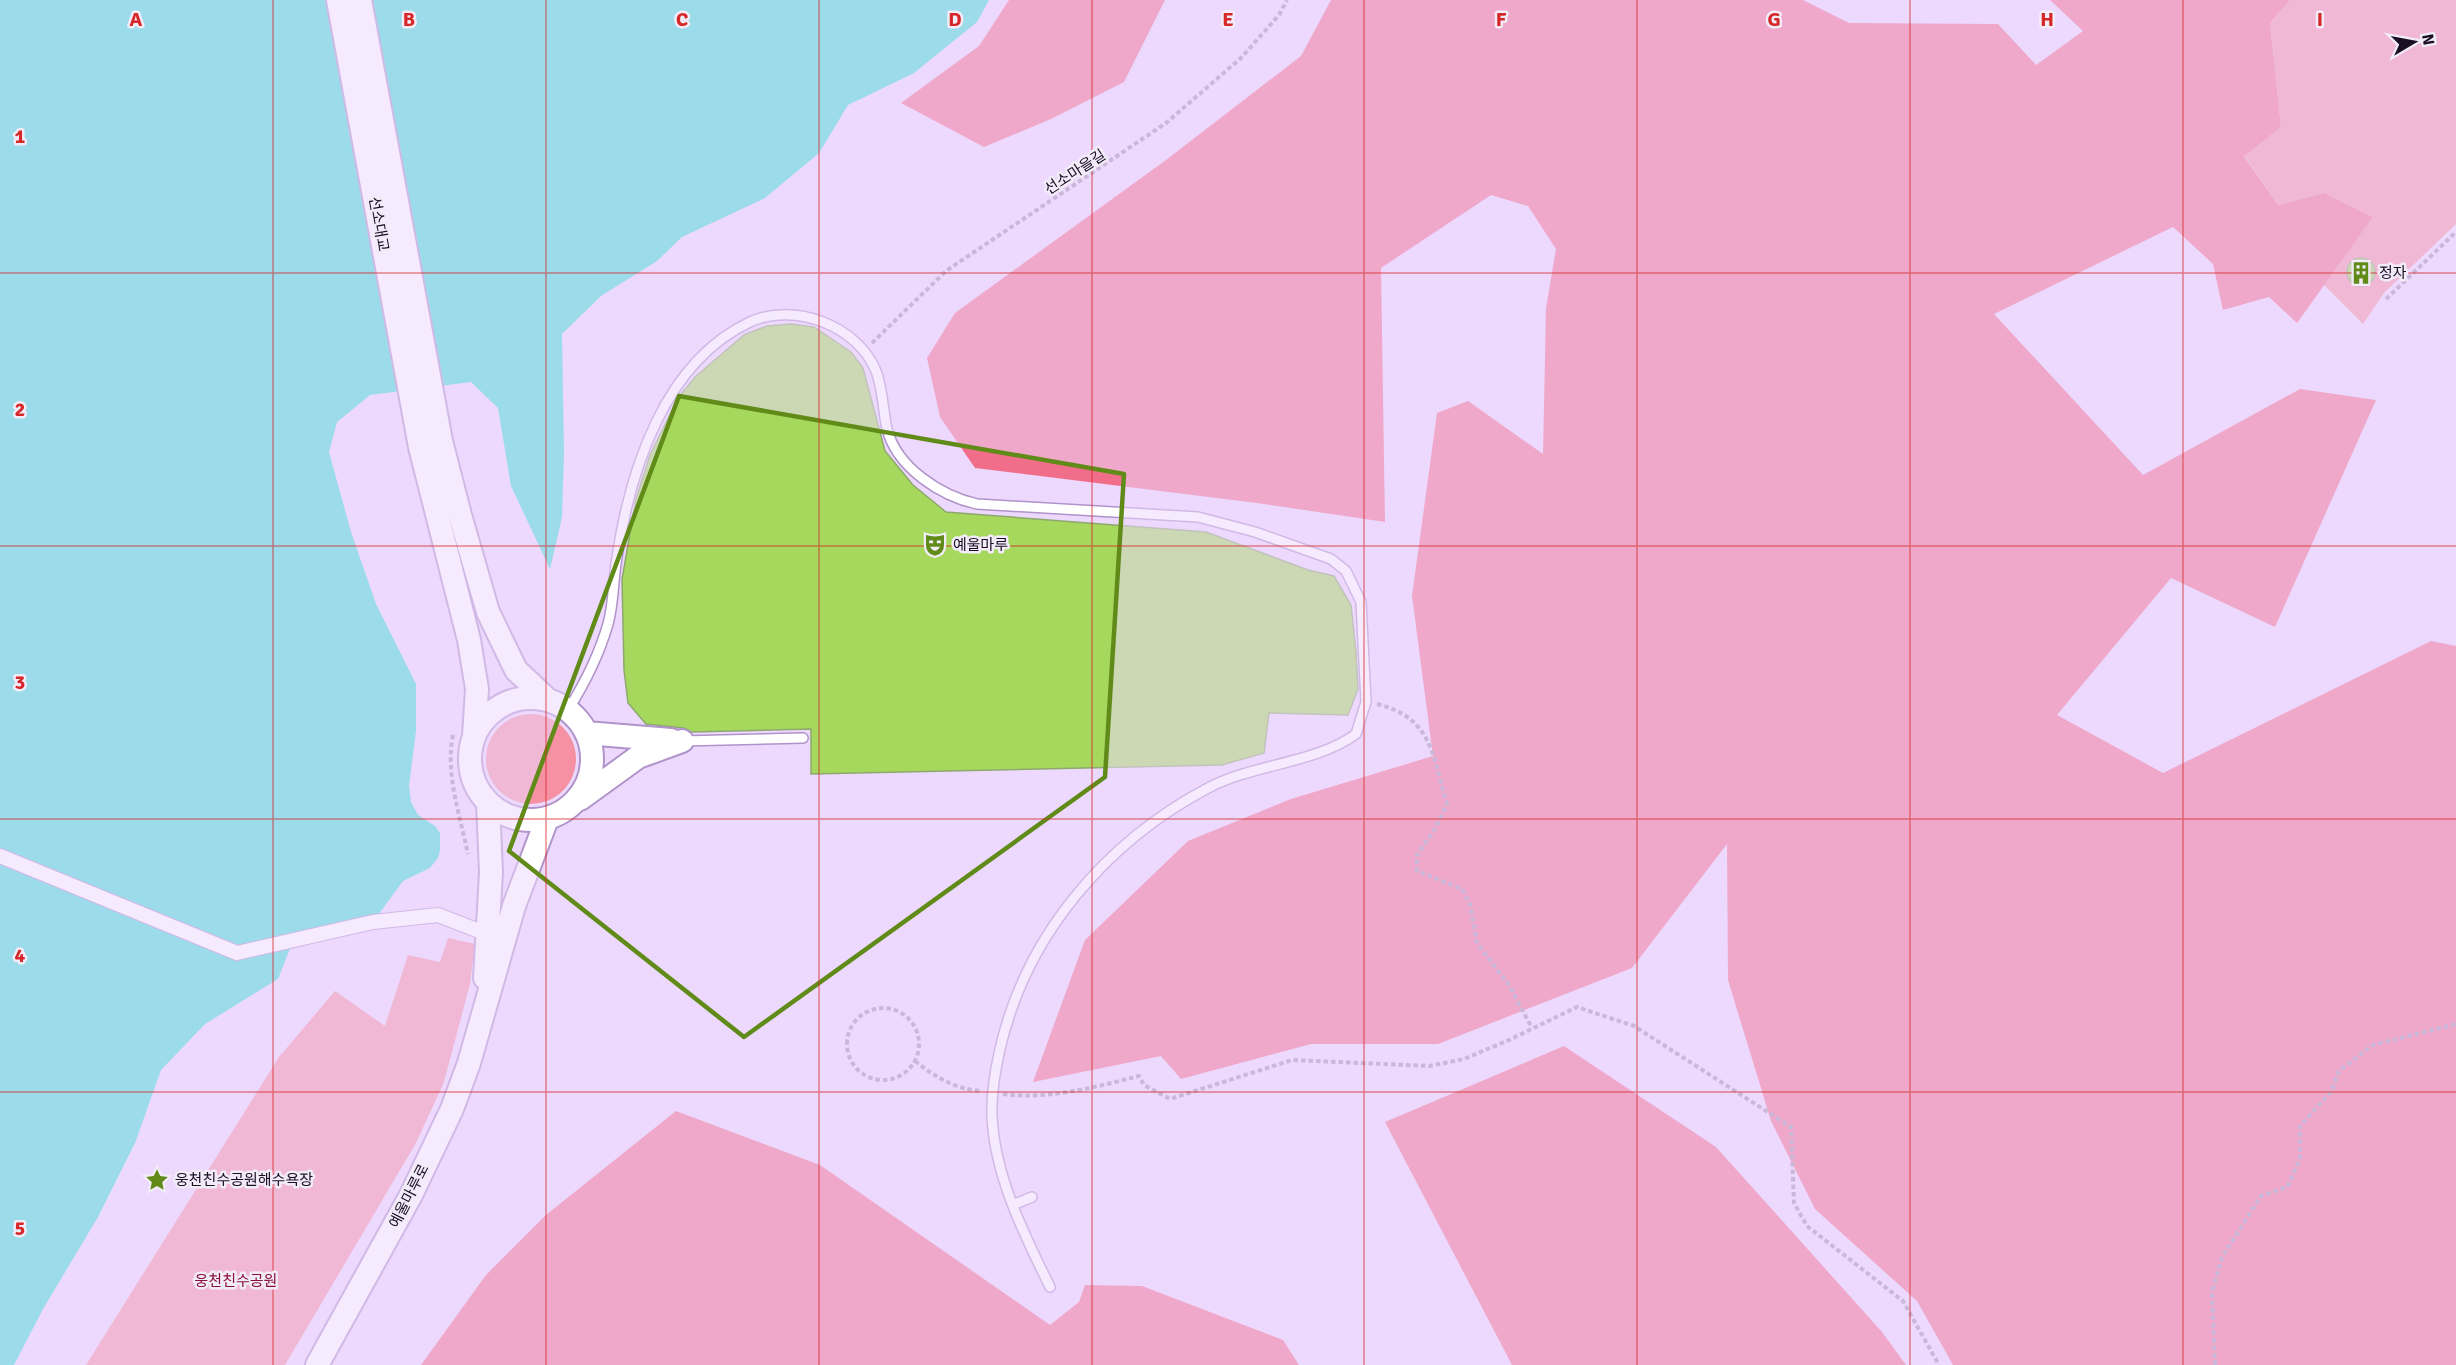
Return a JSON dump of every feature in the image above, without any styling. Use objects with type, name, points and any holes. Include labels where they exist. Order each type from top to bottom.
[{"type":"street","name":"선소대교","points":[[338,0],[431,444]]},
{"type":"street","name":"선소대교","points":[[360,0],[431,444]]},
{"type":"street","points":[[431,444],[488,612],[516,670],[548,700],[568,710],[586,733],[591,749],[592,766],[587,783],[573,804]]},
{"type":"street","points":[[431,444],[477,689],[464,732],[470,750],[471,772],[479,792],[489,804],[498,812],[522,820],[547,819],[573,804],[638,757],[682,741]]},
{"type":"street","points":[[464,732],[504,704],[518,699],[548,700]]},
{"type":"street","points":[[586,733],[682,741]]},
{"type":"street","points":[[482,1018],[491,873],[489,804]]},
{"type":"street","points":[[482,1018],[520,888],[547,819]]},
{"type":"street","points":[[0,856],[237,954],[373,922],[438,915],[487,934]]},
{"type":"street","name":"예울마루로","points":[[317,1365],[411,1195],[452,1109],[482,1018]]},
{"type":"lane","points":[[568,710],[593,667],[609,622],[617,557],[628,499],[647,441],[662,411],[687,374],[731,332],[756,319],[779,313],[802,315],[820,321],[849,338],[864,351],[876,372],[888,432],[901,455],[918,473],[946,494],[977,504],[1198,517],[1255,532],[1331,559],[1346,571],[1361,602],[1366,702],[1356,734],[1343,744],[1214,785],[1188,799],[1137,834],[1095,872],[1058,918],[1027,971],[1007,1018],[993,1092],[992,1116],[996,1152],[1013,1204],[1050,1287]]},
{"type":"lane","points":[[682,741],[803,738]]},
{"type":"lane","points":[[1013,1204],[1032,1197]]},
{"type":"path","name":"선소마을길","points":[[864,351],[946,271],[1166,123],[1241,58],[1279,15],[1287,0]]},
{"type":"path","points":[[2386,299],[2456,232]]},
{"type":"path","points":[[1366,702],[1399,710],[1425,732],[1447,804],[1435,829],[1418,855],[1417,871],[1461,889],[1470,904],[1477,943],[1509,985],[1532,1028]]},
{"type":"path","points":[[464,732],[449,752],[452,779],[469,859]]},
{"type":"path","points":[[915,1060],[933,1075],[950,1084],[970,1090],[1022,1097],[1101,1085],[1138,1076],[1144,1085],[1170,1099],[1292,1060],[1429,1066],[1464,1059],[1577,1007],[1634,1026],[1791,1127],[1794,1203],[1807,1226],[1903,1301],[1939,1365]]},
{"type":"path","points":[[884,1008],[901,1013],[914,1026],[918,1037],[915,1060],[908,1070],[887,1081],[864,1076],[849,1058],[848,1035],[853,1024],[861,1015],[872,1010],[884,1008]]},
{"type":"path","points":[[2215,1365],[2212,1293],[2222,1257],[2261,1196],[2287,1187],[2300,1159],[2300,1126],[2331,1092],[2339,1071],[2373,1045],[2456,1024]]},
{"type":"highlighted area","points":[[679,396],[1124,474],[1105,777],[744,1037],[509,851]]},
{"type":"green space","points":[[2290,0],[2456,0],[2456,224],[2384,293],[2363,324],[2324,285],[2373,217],[2324,193],[2278,205],[2244,155],[2281,127],[2270,23]]},
{"type":"green space","points":[[531,714],[548,717],[563,727],[573,742],[576,759],[573,776],[563,791],[548,801],[531,804],[514,801],[499,791],[489,776],[486,759],[489,742],[499,727],[514,717]]},
{"type":"green space","name":"웅천친수공원","points":[[448,938],[475,944],[470,984],[444,1082],[416,1143],[285,1365],[86,1365],[279,1057],[335,991],[385,1026],[408,955],[440,962]]},
{"type":"shaded area","points":[[0,0],[989,0],[977,22],[914,73],[848,105],[819,153],[765,198],[682,237],[657,261],[601,296],[562,334],[564,454],[562,517],[550,569],[511,486],[498,408],[471,382],[370,395],[337,422],[329,452],[351,532],[376,604],[416,684],[416,731],[409,786],[411,802],[418,815],[435,826],[440,833],[438,858],[430,868],[403,881],[373,922],[291,946],[278,979],[205,1024],[161,1070],[135,1143],[98,1217],[43,1309],[14,1365],[0,1365]]},
{"type":"shaded area","points":[[1009,0],[1165,0],[1124,82],[1051,119],[984,147],[901,103],[979,46]]},
{"type":"shaded area","points":[[1331,0],[1803,0],[1849,23],[1998,24],[2036,65],[2083,31],[2050,0],[2290,0],[2270,23],[2281,127],[2244,156],[2278,205],[2324,193],[2373,217],[2297,323],[2269,297],[2223,310],[2213,264],[2173,227],[1994,314],[2143,475],[2300,389],[2376,400],[2275,627],[2171,578],[2057,715],[2163,773],[2431,641],[2456,646],[2456,1365],[1953,1365],[1917,1301],[1815,1209],[1771,1121],[1728,980],[1727,844],[1632,968],[1438,1044],[1311,1044],[1181,1079],[1161,1056],[1033,1082],[1085,940],[1188,841],[1291,799],[1433,756],[1412,596],[1437,413],[1468,401],[1543,454],[1546,308],[1556,249],[1528,206],[1491,195],[1381,268],[1385,522],[1257,503],[975,468],[940,417],[927,358],[955,313],[1166,160],[1301,56]]},
{"type":"shaded area","points":[[1564,1046],[1716,1147],[1882,1332],[1906,1365],[1512,1365],[1385,1122]]},
{"type":"shaded area","points":[[676,1111],[820,1165],[1050,1325],[1079,1302],[1085,1285],[1142,1286],[1283,1340],[1299,1365],[421,1365],[486,1275],[546,1215]]},
{"type":"building","name":"정자","points":[[2361,258],[2371,262],[2375,272],[2371,282],[2361,286],[2351,282],[2347,272],[2351,262]]},
{"type":"building","name":"예울마루","points":[[791,324],[814,327],[851,352],[863,368],[885,451],[913,485],[946,512],[1206,532],[1308,570],[1334,576],[1351,605],[1356,652],[1358,689],[1348,715],[1269,713],[1264,753],[1222,765],[811,774],[811,729],[691,732],[684,728],[646,724],[628,703],[624,670],[622,579],[636,499],[650,455],[678,398],[695,377],[744,335],[767,326]]},
{"type":"place","name":"정자","points":[[2361,273]]},
{"type":"place","name":"예울마루","points":[[935,545]]},
{"type":"place","name":"웅천친수공원해수욕장","points":[[157,1180]]}]
